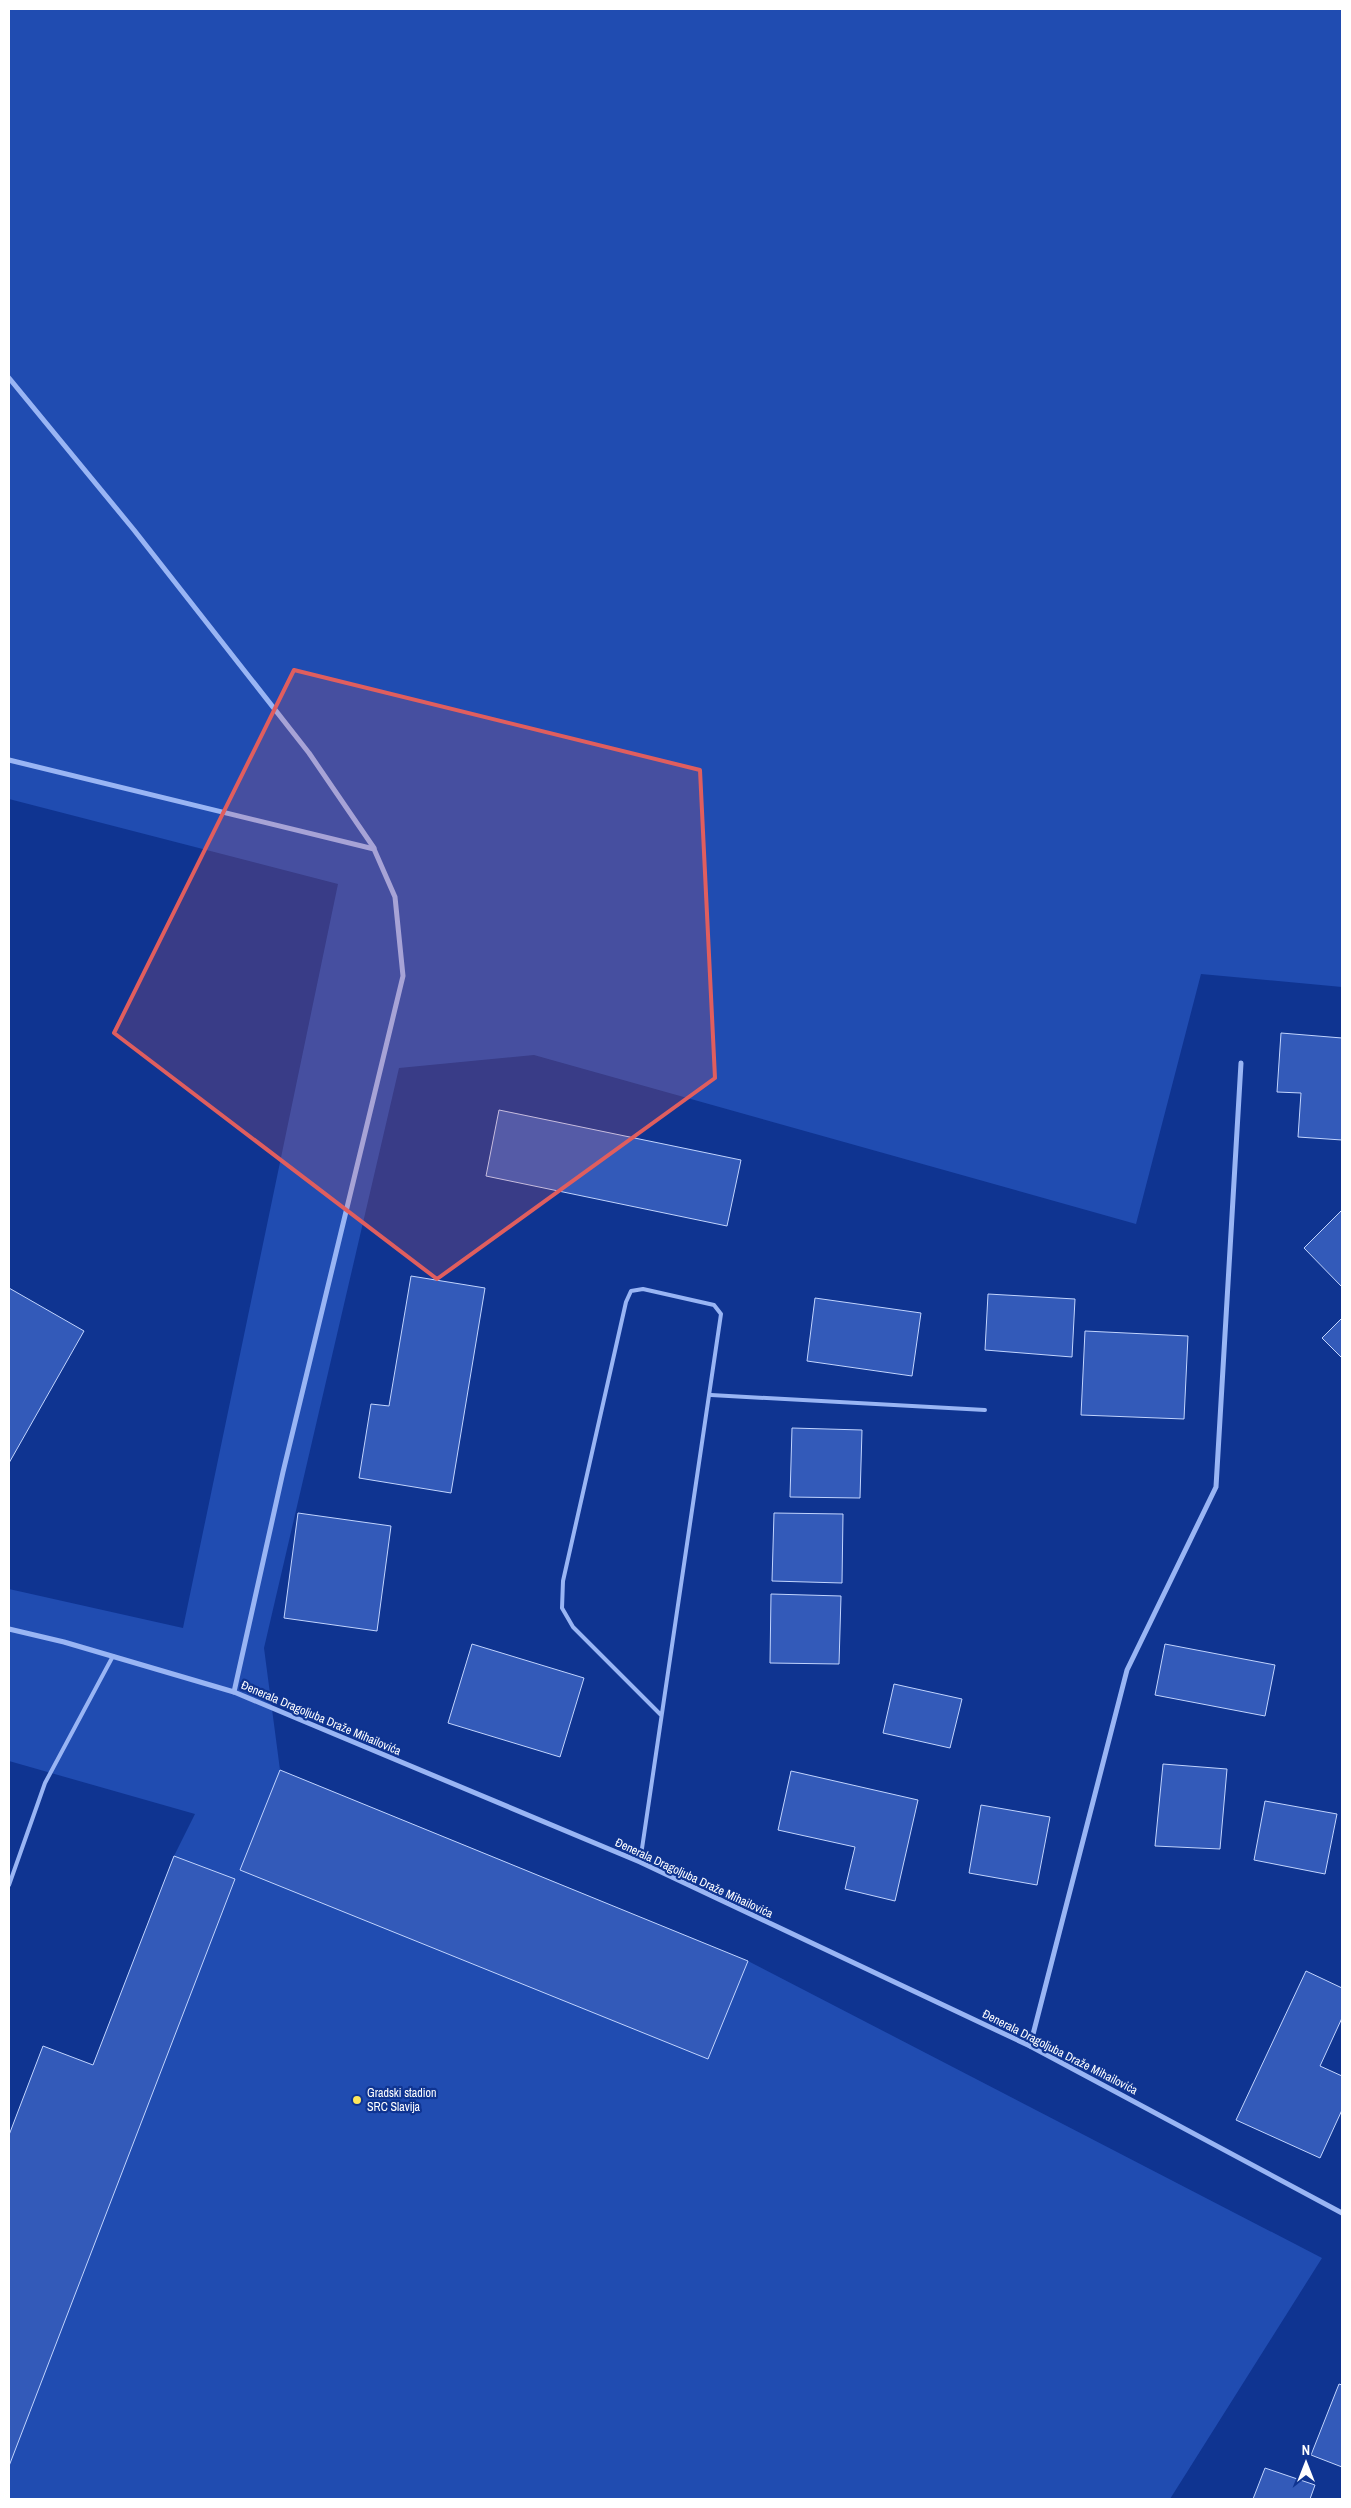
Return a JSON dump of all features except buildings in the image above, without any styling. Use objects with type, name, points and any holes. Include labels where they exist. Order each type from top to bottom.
[{"type":"street","points":[[9,378],[140,537],[309,753],[374,849],[395,897],[403,976],[286,1462],[234,1692]]},
{"type":"street","points":[[9,760],[374,849]]},
{"type":"street","points":[[1030,2046],[1127,1670],[1216,1488],[1241,1063]]},
{"type":"street","name":"Đenerala Dragoljuba Draže Mihailovića","points":[[9,1629],[113,1656],[234,1692],[640,1862],[1030,2046],[1342,2213]]},
{"type":"lane","points":[[640,1862],[721,1314],[714,1306],[643,1289],[631,1291],[626,1302],[562,1581],[562,1608],[573,1626],[661,1715]]},
{"type":"lane","points":[[710,1396],[985,1410]]},
{"type":"lane","points":[[9,1885],[45,1783],[113,1656]]},
{"type":"highlighted area","points":[[294,670],[700,770],[715,1078],[437,1279],[114,1033]]},
{"type":"shaded area","points":[[9,9],[1342,9],[1342,987],[1201,974],[1136,1224],[534,1055],[399,1068],[264,1648],[280,1770],[748,1961],[1322,2258],[1170,2499],[9,2499],[9,2135],[43,2046],[93,2065],[174,1856],[195,1814],[9,1761],[9,1589],[183,1628],[338,884],[9,799]]},
{"type":"place","name":"Gradski stadion SRC Slavija","points":[[357,2100]]}]
